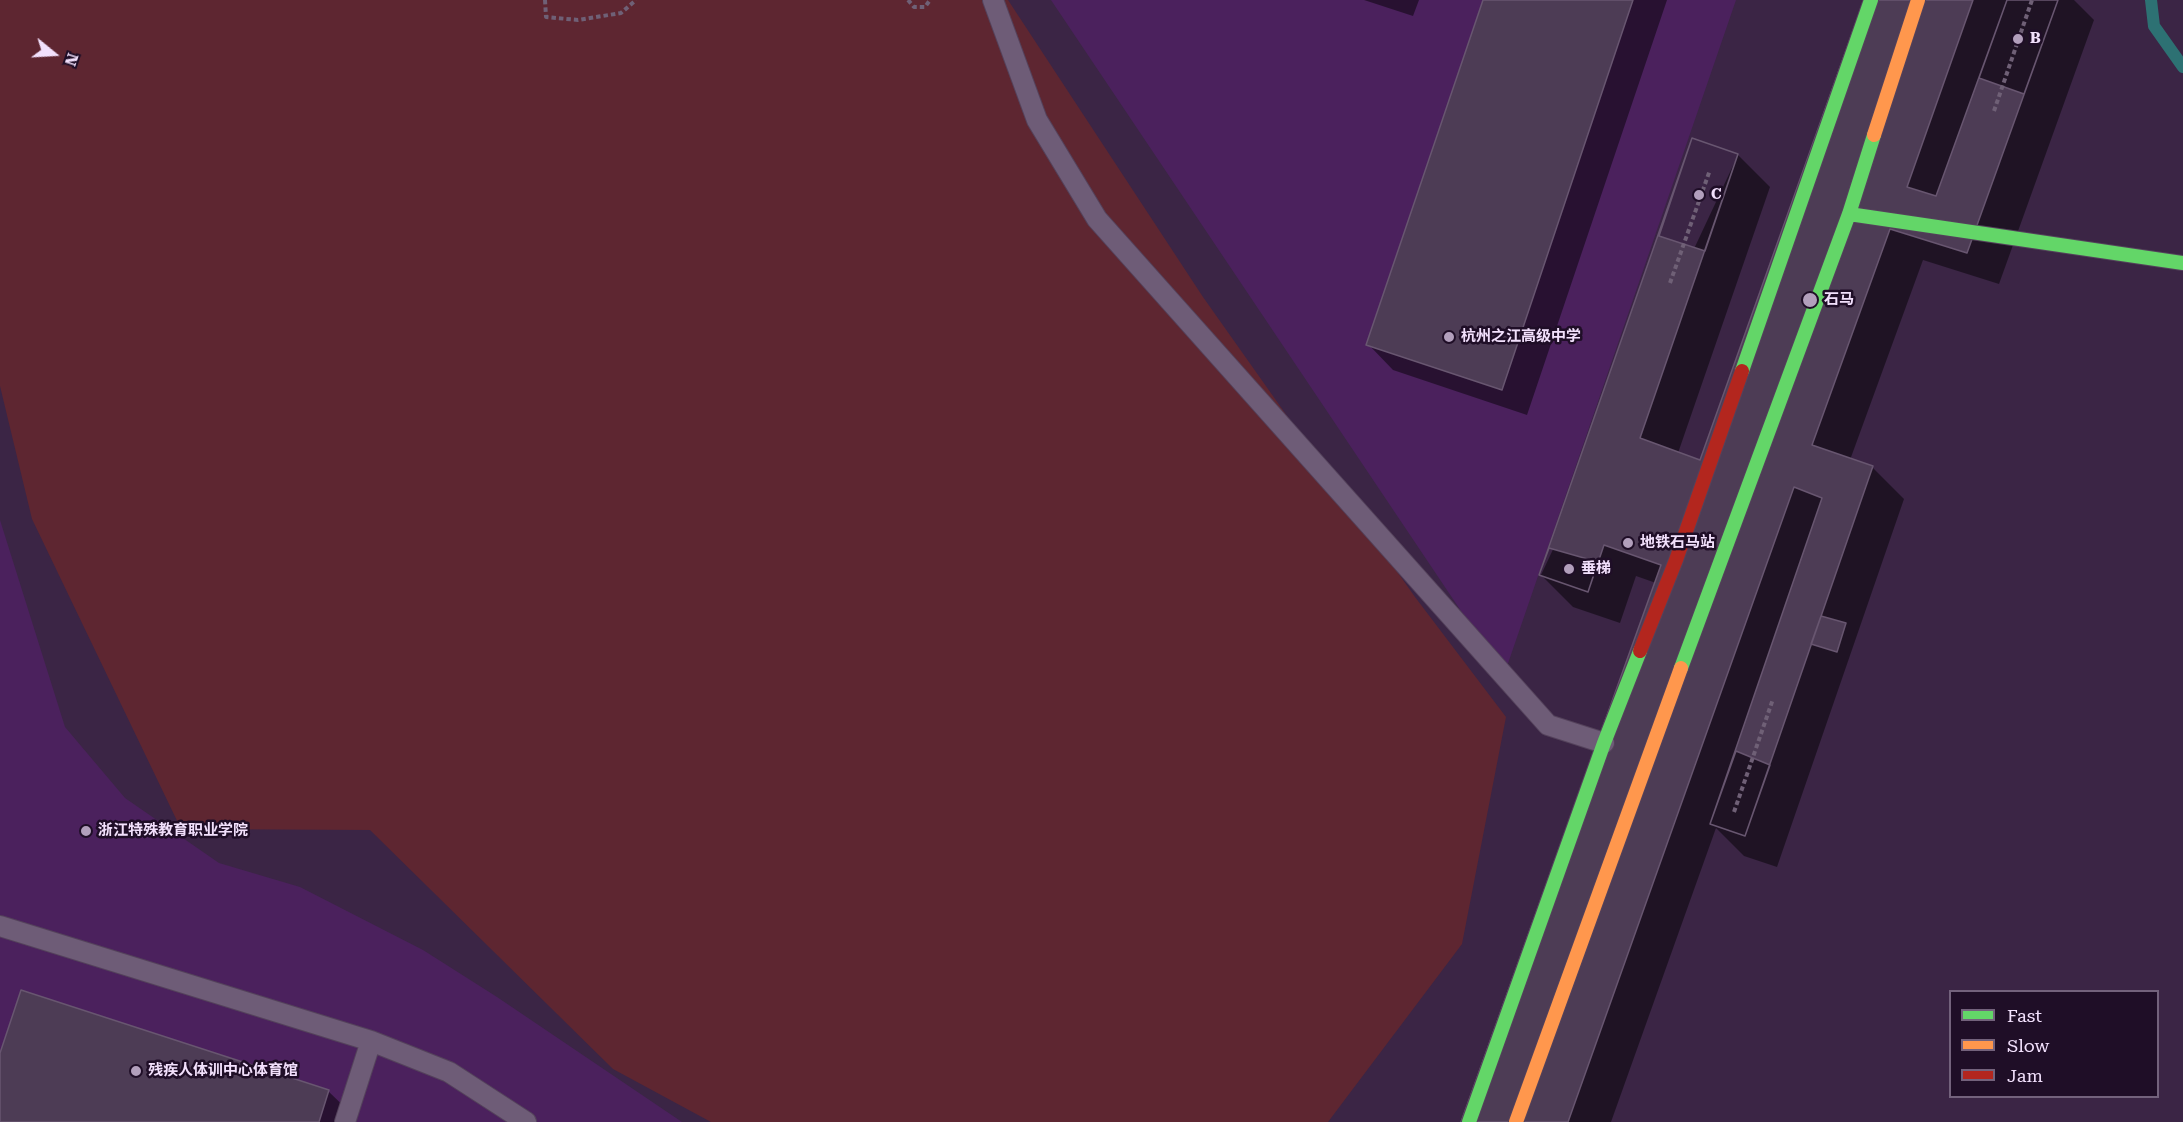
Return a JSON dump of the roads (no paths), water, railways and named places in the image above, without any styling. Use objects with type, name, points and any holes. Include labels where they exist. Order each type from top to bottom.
[{"type":"main road","points":[[1469,1122],[1604,743],[1676,560],[1871,0]]},
{"type":"main road","points":[[1516,1122],[1573,961],[1849,214],[1918,0]]},
{"type":"main road","points":[[1849,214],[2183,263]]},
{"type":"lane","points":[[993,0],[1037,120],[1097,219],[1548,725],[1604,743]]},
{"type":"lane","points":[[0,926],[371,1041],[449,1072],[526,1122]]},
{"type":"lane","points":[[345,1122],[371,1041]]},
{"type":"waterway","points":[[2151,0],[2154,26],[2183,67]]},
{"type":"place","name":"B","points":[[2018,39]]},
{"type":"place","name":"C","points":[[1699,195]]},
{"type":"place","name":"石马","points":[[1810,300]]},
{"type":"place","name":"杭州之江高级中学","points":[[1449,337]]},
{"type":"place","name":"地铁石马站","points":[[1628,543]]},
{"type":"place","name":"垂梯","points":[[1569,569]]},
{"type":"place","name":"浙江特殊教育职业学院","points":[[86,831]]},
{"type":"place","name":"残疾人体训中心体育馆","points":[[136,1071]]}]
